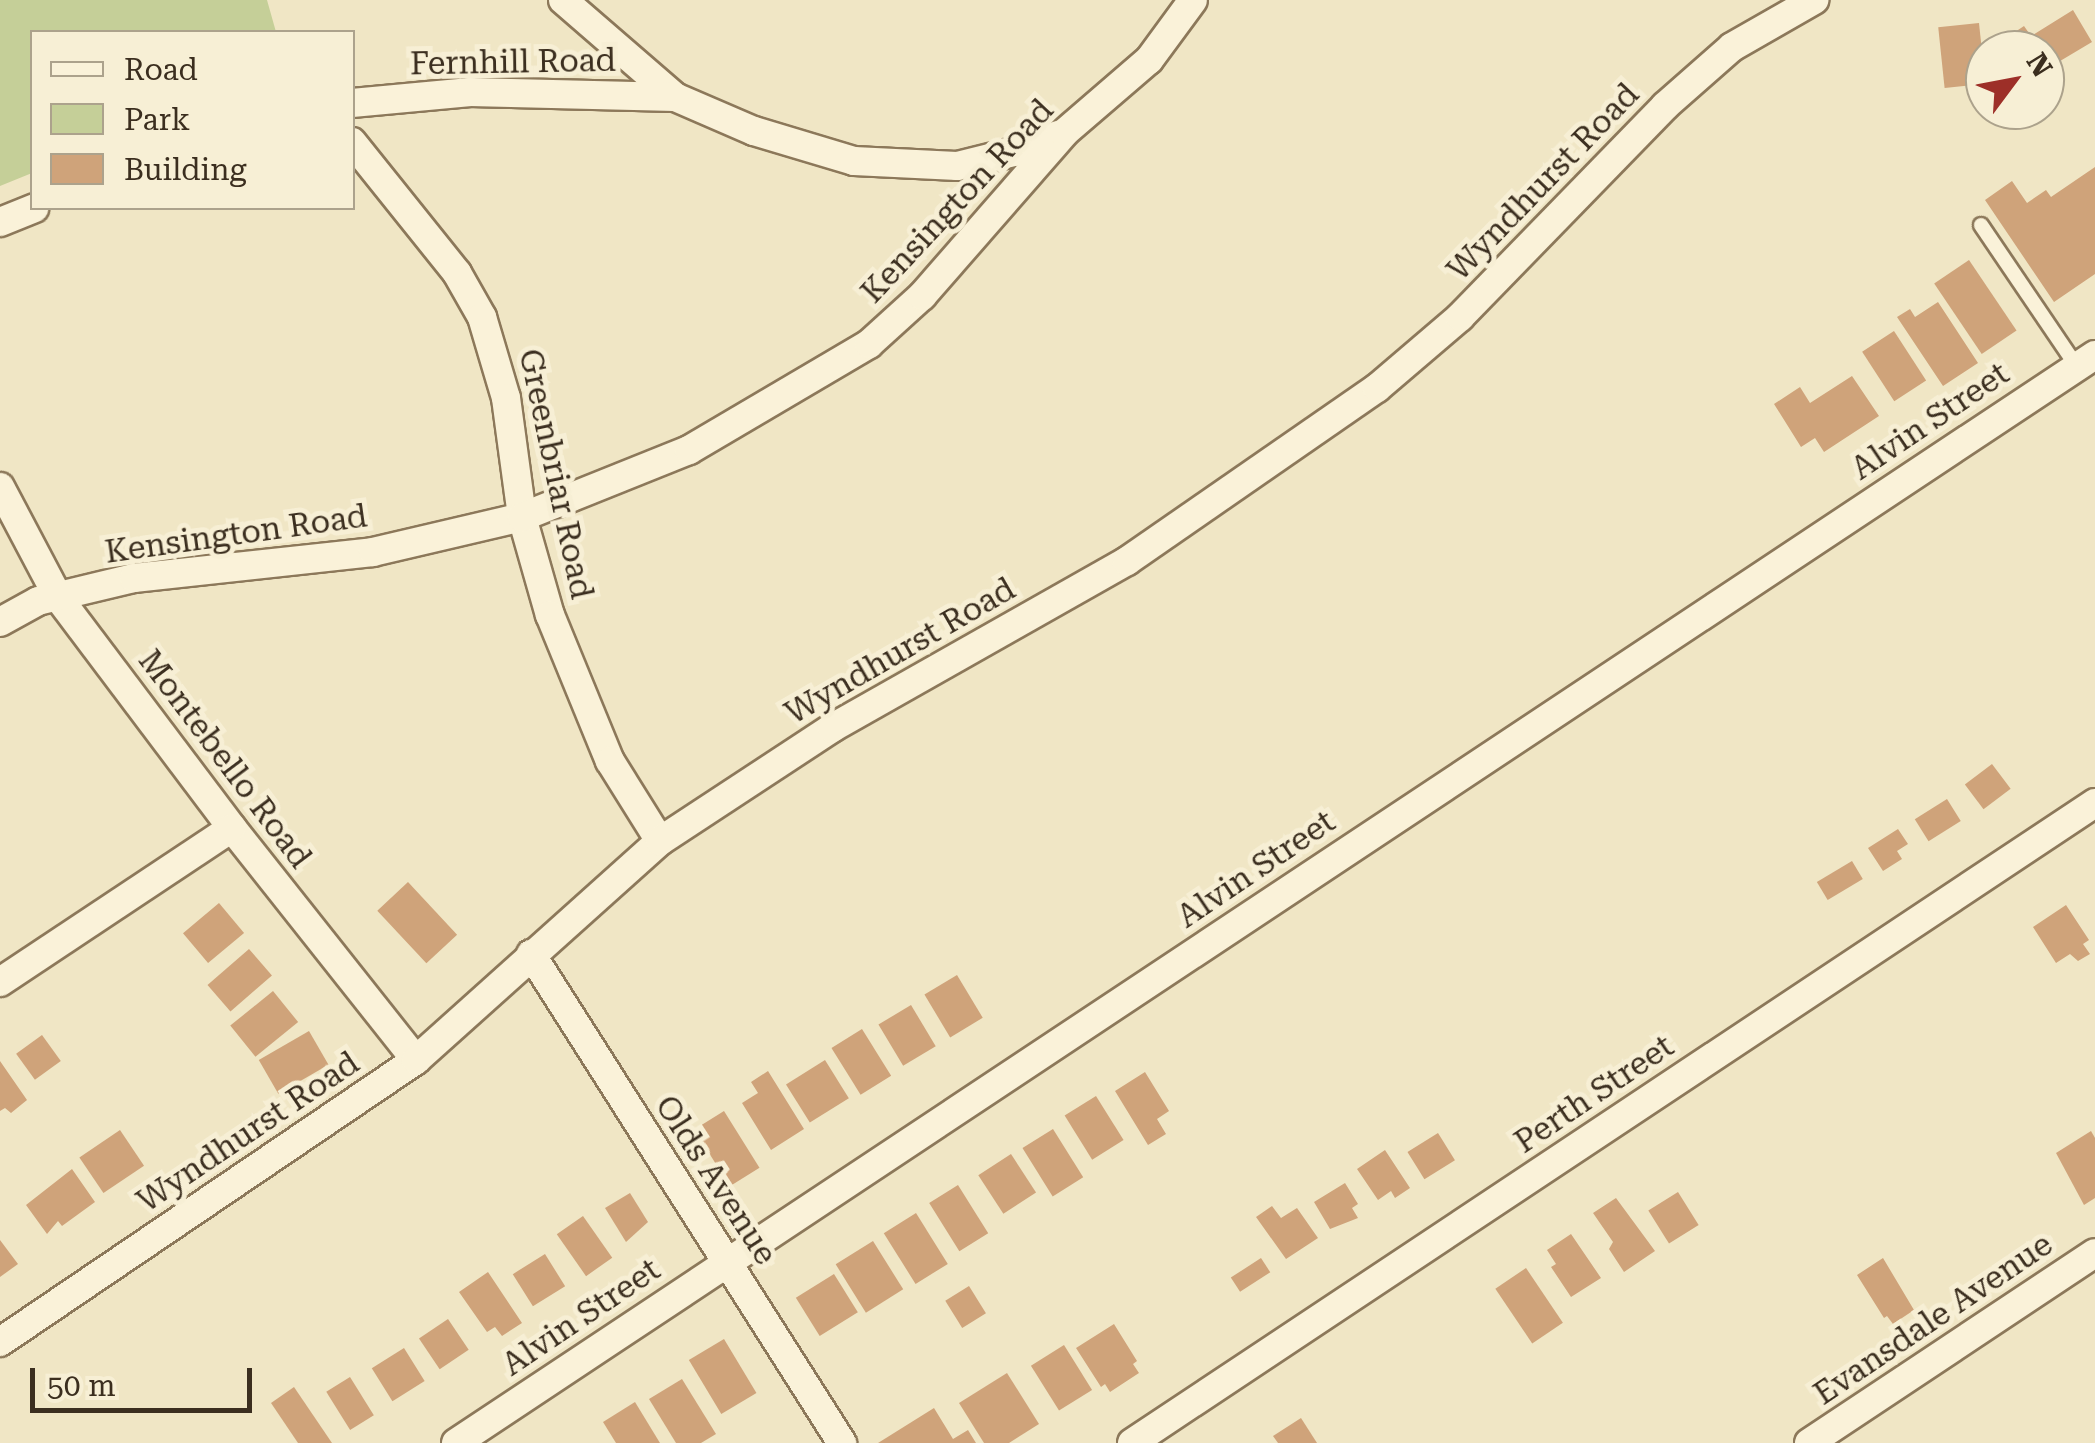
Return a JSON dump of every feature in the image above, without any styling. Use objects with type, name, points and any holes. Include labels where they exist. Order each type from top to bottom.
[{"type":"street","points":[[563,0],[675,97],[754,132],[854,161],[957,166],[1014,152],[1064,133]]},
{"type":"street","name":"Kensington Road","points":[[0,622],[38,601],[134,578],[374,552],[522,517],[689,450],[870,344],[922,296],[1064,133],[1149,60],[1193,0]]},
{"type":"street","name":"Wyndhurst Road","points":[[0,1342],[416,1060],[660,840],[832,728],[1127,561],[1377,388],[1460,317],[1665,106],[1732,48],[1814,0]]},
{"type":"street","name":"Fernhill Road","points":[[355,102],[470,92],[675,97]]},
{"type":"street","name":"Greenbriar Road","points":[[355,146],[457,273],[482,316],[506,398],[522,517],[566,662],[610,761],[660,840]]},
{"type":"street","points":[[0,222],[30,210]]},
{"type":"street","name":"Alvin Street","points":[[456,1443],[2086,361]]},
{"type":"street","name":"Montebello Road","points":[[0,487],[58,597],[232,828],[416,1060]]},
{"type":"street","name":"Perth Street","points":[[1132,1443],[2095,803]]},
{"type":"street","points":[[0,982],[232,828]]},
{"type":"street","name":"Olds Avenue","points":[[531,954],[842,1443]]},
{"type":"street","name":"Evansdale Avenue","points":[[1809,1443],[2095,1253]]},
{"type":"lane","points":[[1981,224],[2086,361]]},
{"type":"green space","points":[[0,0],[267,0],[275,30],[30,30],[30,174],[0,186]]},
{"type":"building","points":[[2073,10],[2092,42],[2065,58],[2065,30],[2041,30]]},
{"type":"building","points":[[1979,23],[1980,30],[1965,30],[1965,86],[1945,88],[1938,27]]},
{"type":"building","points":[[2095,167],[2095,274],[2054,302],[1985,200],[2012,181],[2027,203],[2046,190],[2051,197]]},
{"type":"building","points":[[1969,260],[2017,330],[1982,354],[1934,283]]},
{"type":"building","points":[[1938,302],[1978,363],[1943,386],[1897,317],[1910,309],[1915,317]]},
{"type":"building","points":[[1894,331],[1926,380],[1894,401],[1862,352]]},
{"type":"building","points":[[1852,376],[1879,416],[1824,452],[1815,438],[1801,447],[1774,404],[1800,387],[1810,403]]},
{"type":"building","points":[[1992,764],[2011,789],[1984,809],[1965,784]]},
{"type":"building","points":[[1947,799],[1961,821],[1929,841],[1915,819]]},
{"type":"building","points":[[1898,829],[1908,844],[1897,851],[1902,859],[1883,871],[1868,848]]},
{"type":"building","points":[[1852,861],[1863,879],[1828,900],[1817,882]]},
{"type":"building","points":[[408,882],[457,935],[426,963],[377,911]]},
{"type":"building","points":[[219,903],[244,933],[208,963],[183,933]]},
{"type":"building","points":[[2066,905],[2089,940],[2083,944],[2090,954],[2078,961],[2070,954],[2056,963],[2033,927]]},
{"type":"building","points":[[249,949],[272,975],[230,1011],[207,985]]},
{"type":"building","points":[[957,975],[983,1018],[950,1037],[924,995]]},
{"type":"building","points":[[273,991],[298,1022],[255,1057],[230,1026]]},
{"type":"building","points":[[911,1005],[936,1046],[903,1066],[878,1025]]},
{"type":"building","points":[[862,1029],[891,1076],[861,1095],[831,1048]]},
{"type":"building","points":[[309,1031],[328,1065],[278,1094],[259,1060]]},
{"type":"building","points":[[42,1035],[61,1061],[35,1080],[16,1054]]},
{"type":"building","points":[[825,1060],[849,1098],[810,1123],[786,1084]]},
{"type":"building","points":[[0,1061],[27,1100],[11,1113],[5,1108],[0,1111]]},
{"type":"building","points":[[768,1071],[804,1129],[771,1150],[742,1103],[758,1093],[751,1082]]},
{"type":"building","points":[[1145,1072],[1169,1111],[1157,1119],[1166,1134],[1148,1145],[1115,1091]]},
{"type":"building","points":[[1096,1096],[1124,1140],[1092,1160],[1065,1116]]},
{"type":"building","points":[[724,1111],[760,1168],[730,1186],[694,1130]]},
{"type":"building","points":[[1053,1129],[1083,1177],[1053,1196],[1022,1148]]},
{"type":"building","points":[[120,1130],[144,1166],[103,1193],[79,1157]]},
{"type":"building","points":[[2091,1131],[2095,1138],[2095,1198],[2084,1205],[2056,1153]]},
{"type":"building","points":[[1438,1133],[1455,1160],[1424,1179],[1407,1152]]},
{"type":"building","points":[[1385,1150],[1410,1188],[1395,1198],[1391,1191],[1378,1200],[1357,1169]]},
{"type":"building","points":[[1011,1154],[1036,1193],[1003,1214],[978,1175]]},
{"type":"building","points":[[72,1169],[95,1202],[62,1226],[58,1221],[47,1234],[26,1205]]},
{"type":"building","points":[[1345,1183],[1358,1204],[1352,1208],[1358,1218],[1330,1229],[1314,1202]]},
{"type":"building","points":[[958,1185],[988,1233],[959,1251],[929,1203]]},
{"type":"building","points":[[1678,1192],[1699,1225],[1669,1244],[1648,1211]]},
{"type":"building","points":[[630,1193],[648,1222],[626,1242],[605,1208]]},
{"type":"building","points":[[1616,1198],[1655,1251],[1624,1272],[1609,1249],[1613,1242],[1593,1213]]},
{"type":"building","points":[[1272,1206],[1281,1218],[1297,1208],[1318,1238],[1286,1259],[1256,1217]]},
{"type":"building","points":[[916,1213],[948,1264],[916,1284],[884,1233]]},
{"type":"building","points":[[583,1216],[612,1258],[586,1276],[557,1234]]},
{"type":"building","points":[[1571,1234],[1601,1278],[1571,1297],[1551,1267],[1556,1264],[1547,1250]]},
{"type":"building","points":[[0,1240],[18,1264],[0,1277]]},
{"type":"building","points":[[873,1241],[903,1289],[866,1313],[836,1264]]},
{"type":"building","points":[[545,1254],[565,1286],[533,1306],[513,1274]]},
{"type":"building","points":[[1261,1258],[1270,1272],[1240,1292],[1231,1278]]},
{"type":"building","points":[[1883,1258],[1914,1310],[1893,1324],[1887,1316],[1884,1318],[1857,1275]]},
{"type":"building","points":[[1526,1268],[1563,1323],[1532,1343],[1495,1289]]},
{"type":"building","points":[[488,1272],[522,1323],[502,1336],[495,1327],[487,1332],[459,1292]]},
{"type":"building","points":[[834,1274],[858,1312],[820,1336],[796,1298]]},
{"type":"building","points":[[969,1286],[986,1313],[962,1328],[945,1301]]},
{"type":"building","points":[[448,1319],[469,1350],[440,1369],[419,1339]]},
{"type":"building","points":[[1114,1324],[1137,1361],[1133,1364],[1139,1373],[1110,1392],[1105,1384],[1101,1387],[1076,1348]]},
{"type":"building","points":[[724,1339],[756,1393],[721,1414],[689,1360]]},
{"type":"building","points":[[1064,1345],[1092,1390],[1059,1411],[1031,1366]]},
{"type":"building","points":[[404,1348],[425,1381],[392,1401],[372,1368]]},
{"type":"building","points":[[1007,1373],[1039,1424],[1009,1443],[984,1443],[959,1403]]},
{"type":"building","points":[[350,1377],[374,1415],[350,1430],[326,1392]]},
{"type":"building","points":[[682,1379],[716,1434],[701,1443],[676,1443],[649,1399]]},
{"type":"building","points":[[294,1387],[332,1443],[298,1443],[271,1403]]},
{"type":"building","points":[[635,1402],[660,1443],[616,1443],[603,1422]]},
{"type":"building","points":[[934,1408],[953,1439],[968,1430],[976,1443],[878,1443]]},
{"type":"building","points":[[1301,1418],[1317,1443],[1278,1443],[1273,1436]]}]
